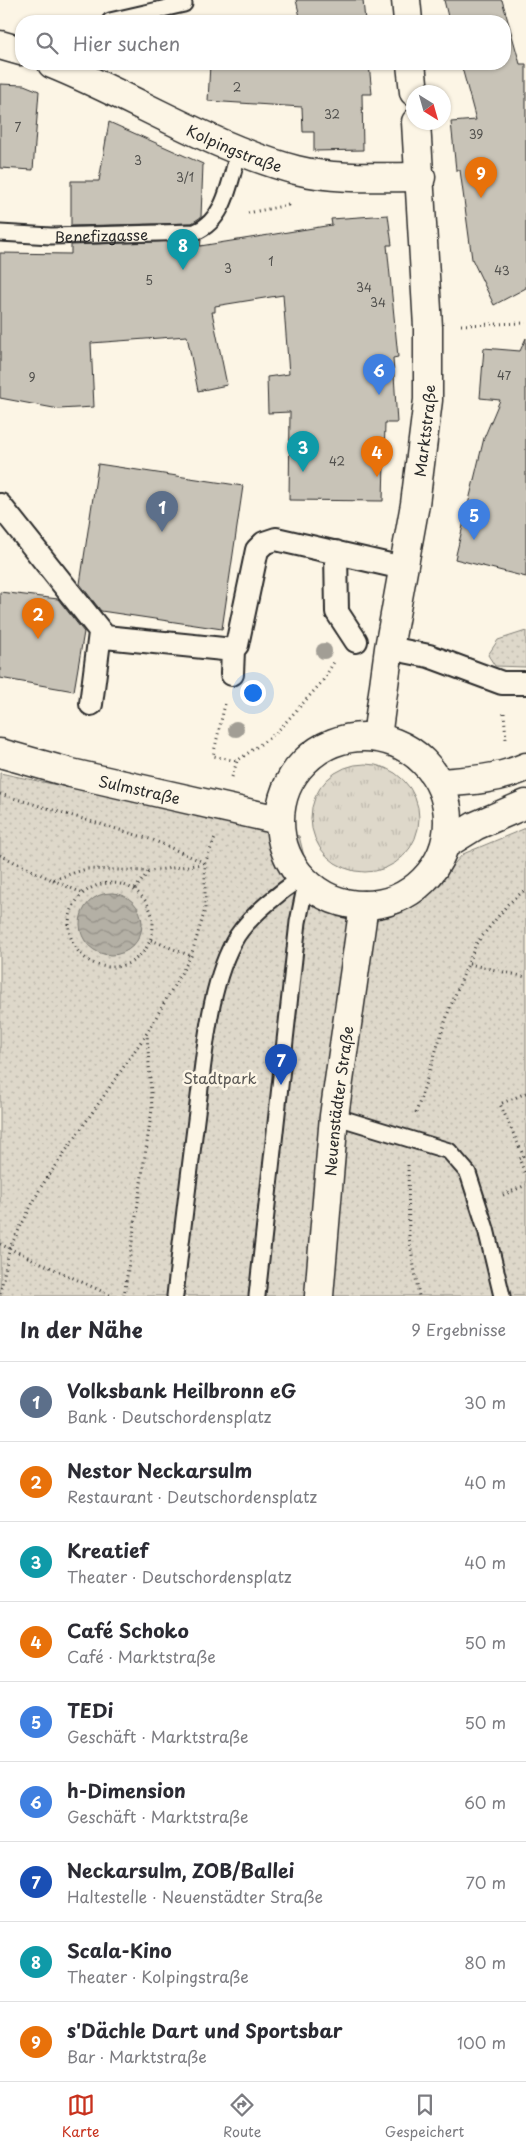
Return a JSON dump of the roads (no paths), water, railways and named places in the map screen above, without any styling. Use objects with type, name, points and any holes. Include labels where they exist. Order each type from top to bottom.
[{"type":"street","points":[[406,0],[407,15]]},
{"type":"street","points":[[0,45],[15,49]]},
{"type":"street","name":"Kolpingstraße","points":[[70,70],[238,150],[296,170],[337,176],[420,177]]},
{"type":"street","points":[[412,70],[413,85]]},
{"type":"street","name":"Marktstraße","points":[[377,737],[389,648],[415,504],[428,400],[428,327],[417,130]]},
{"type":"street","points":[[0,506],[105,637],[233,650]]},
{"type":"street","points":[[233,650],[237,645],[257,550],[264,543],[276,539],[404,568]]},
{"type":"street","points":[[336,552],[337,612],[356,641]]},
{"type":"street","points":[[91,704],[100,633]]},
{"type":"street","points":[[389,648],[429,656],[502,683],[526,683]]},
{"type":"street","points":[[233,650],[240,671]]},
{"type":"street","points":[[356,736],[377,737],[396,742],[414,752],[429,766],[440,783],[449,813],[446,844],[434,869],[415,888],[391,901],[364,905],[333,900],[304,880],[291,865],[282,843],[279,820],[282,799],[290,781],[307,759],[317,750],[336,741],[356,736]]},
{"type":"street","name":"Sulmstraße","points":[[0,753],[71,773],[224,806],[279,820]]},
{"type":"street","points":[[440,783],[468,781],[511,774],[526,767]]},
{"type":"street","points":[[446,844],[475,826],[526,804]]},
{"type":"street","name":"Neuenstädter Straße","points":[[320,1296],[334,1116],[364,905]]},
{"type":"lane","points":[[136,15],[184,4],[183,0]]},
{"type":"lane","name":"Benefizgasse","points":[[0,233],[51,236],[194,232],[205,228],[220,212],[238,150]]},
{"type":"lane","points":[[175,1296],[208,1033],[222,970],[238,935],[278,893],[304,880]]},
{"type":"lane","points":[[257,1296],[304,880]]},
{"type":"lane","points":[[334,1116],[449,1151],[468,1173],[486,1229],[502,1296]]},
{"type":"water","points":[[111,893],[123,895],[133,902],[140,912],[142,924],[140,936],[133,946],[123,953],[111,955],[99,953],[89,946],[82,936],[80,924],[82,912],[89,902],[99,895]]},
{"type":"place","name":"s'Dächle Dart und Sportsbar","points":[[481,198]]},
{"type":"place","name":"Scala-Kino","points":[[183,270]]},
{"type":"place","name":"h-Dimension","points":[[379,395]]},
{"type":"place","name":"Kreatief","points":[[303,472]]},
{"type":"place","name":"Café Schoko","points":[[377,477]]},
{"type":"place","name":"Volksbank Heilbronn eG","points":[[162,532]]},
{"type":"place","name":"TEDi","points":[[474,540]]},
{"type":"place","name":"Nestor Neckarsulm","points":[[38,639]]},
{"type":"place","name":"Neckarsulm, ZOB/Ballei","points":[[281,1085]]},
{"type":"park label","name":"Stadtpark","points":[[220,1077]]}]
